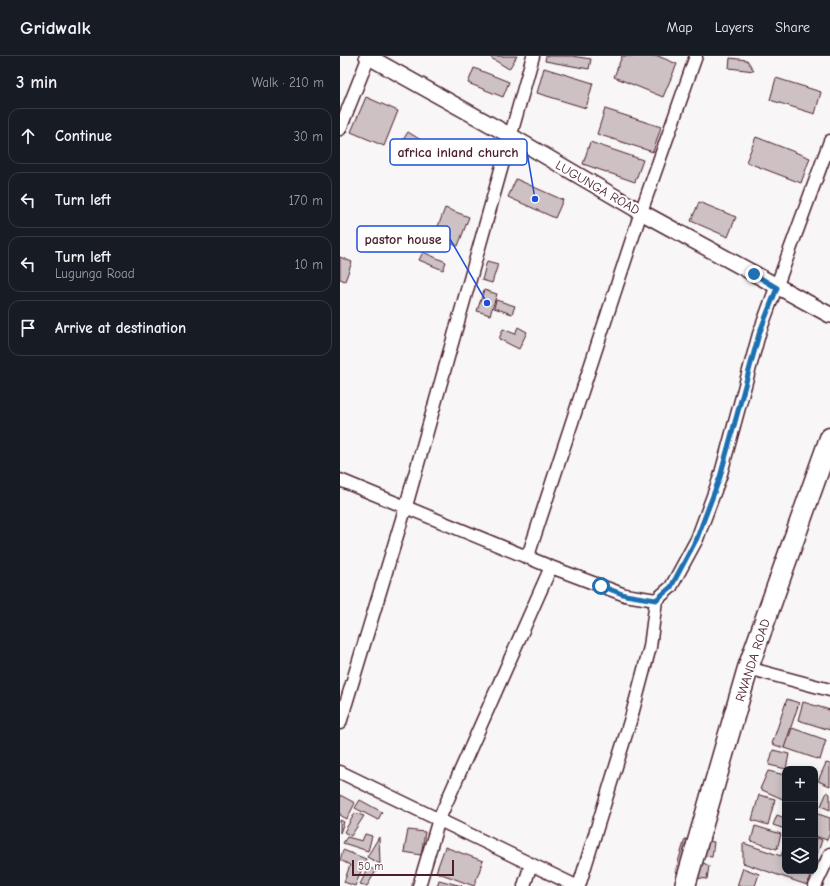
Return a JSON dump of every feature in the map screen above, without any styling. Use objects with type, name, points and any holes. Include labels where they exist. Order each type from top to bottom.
[{"type":"highway","name":"RWANDA ROAD","points":[[684,886],[748,668],[830,438]]},
{"type":"street","points":[[340,129],[368,56]]},
{"type":"street","name":"LUGUNGA ROAD","points":[[368,56],[511,136],[641,212],[777,288],[830,315]]},
{"type":"street","points":[[340,723],[406,506],[533,56]]},
{"type":"street","points":[[528,556],[641,212],[696,56]]},
{"type":"street","points":[[340,772],[577,886],[631,718],[650,647],[656,600],[671,587],[697,538],[720,477],[759,334],[830,141]]},
{"type":"street","points":[[340,480],[528,556],[551,567],[625,595],[656,600]]},
{"type":"street","points":[[419,886],[439,819],[551,567]]},
{"type":"street","points":[[748,668],[830,690]]},
{"type":"street","points":[[815,886],[830,854]]},
{"type":"street","points":[[524,886],[531,864]]},
{"type":"building","points":[[492,56],[517,56],[509,69],[491,58]]},
{"type":"building","points":[[546,56],[572,56],[591,59],[589,69],[545,61]]},
{"type":"building","points":[[622,56],[658,56],[677,64],[663,97],[614,77]]},
{"type":"building","points":[[730,58],[747,60],[754,71],[729,68]]},
{"type":"building","points":[[474,68],[509,82],[503,97],[468,83]]},
{"type":"building","points":[[544,68],[593,83],[586,108],[537,93]]},
{"type":"building","points":[[776,78],[821,92],[815,114],[770,100]]},
{"type":"building","points":[[366,97],[398,111],[384,146],[351,132]]},
{"type":"building","points":[[605,109],[661,127],[653,152],[597,134]]},
{"type":"building","points":[[408,132],[432,147],[422,164],[398,148]]},
{"type":"building","points":[[756,137],[810,158],[801,183],[746,162]]},
{"type":"building","points":[[590,142],[643,160],[635,182],[583,164]]},
{"type":"building","points":[[516,179],[563,200],[555,218],[508,197]]},
{"type":"building","points":[[699,202],[736,217],[728,237],[691,221]]},
{"type":"building","points":[[445,208],[469,217],[458,246],[434,237]]},
{"type":"building","points":[[423,252],[446,262],[443,270],[419,260]]},
{"type":"building","points":[[340,257],[352,262],[345,281],[340,279]]},
{"type":"building","points":[[487,261],[498,264],[492,283],[482,280]]},
{"type":"building","points":[[484,290],[497,294],[490,315],[477,311]]},
{"type":"building","points":[[496,300],[515,306],[512,314],[494,308]]},
{"type":"building","points":[[518,327],[527,332],[519,349],[499,339],[503,329],[515,334]]},
{"type":"building","points":[[787,699],[799,703],[784,748],[772,744]]},
{"type":"building","points":[[803,702],[830,710],[830,730],[798,720]]},
{"type":"building","points":[[792,728],[826,740],[820,760],[785,748]]},
{"type":"building","points":[[773,750],[789,754],[787,766],[782,766],[782,768],[769,765]]},
{"type":"building","points":[[826,763],[830,764],[830,786],[818,781]]},
{"type":"building","points":[[768,771],[782,774],[782,799],[760,789]]},
{"type":"building","points":[[827,792],[830,794],[830,810],[821,806]]},
{"type":"building","points":[[340,795],[355,803],[347,819],[340,815]]},
{"type":"building","points":[[759,795],[775,799],[768,825],[752,820]]},
{"type":"building","points":[[360,800],[382,812],[378,820],[355,808]]},
{"type":"building","points":[[355,813],[364,816],[351,836],[344,832]]},
{"type":"building","points":[[818,814],[830,818],[830,833],[827,840],[818,837]]},
{"type":"building","points":[[777,815],[782,817],[782,828],[773,825]]},
{"type":"building","points":[[340,820],[344,822],[340,833]]},
{"type":"building","points":[[755,826],[781,834],[777,849],[751,841]]},
{"type":"building","points":[[408,830],[425,832],[421,855],[404,852]]},
{"type":"building","points":[[365,834],[372,836],[368,851],[343,843],[347,837],[362,841]]},
{"type":"building","points":[[379,837],[380,864],[367,857]]},
{"type":"building","points":[[818,838],[822,840],[818,852]]},
{"type":"building","points":[[685,839],[692,841],[683,874],[675,872]]},
{"type":"building","points":[[707,841],[714,842],[712,857],[705,856]]},
{"type":"building","points":[[743,843],[781,856],[782,853],[782,874],[811,874],[807,885],[743,863]]},
{"type":"building","points":[[445,847],[483,861],[474,886],[436,872]]},
{"type":"building","points":[[343,850],[366,859],[355,886],[344,882],[350,865],[340,860]]},
{"type":"building","points":[[700,861],[709,866],[707,879],[698,878]]},
{"type":"building","points":[[369,867],[376,871],[367,886],[360,884]]},
{"type":"building","points":[[743,868],[759,874],[755,886],[737,886]]},
{"type":"building","points":[[439,880],[462,886],[437,886]]},
{"type":"place","name":"africa inland church","points":[[535,199]]},
{"type":"place","name":"pastor house","points":[[487,303]]},
{"type":"route","points":[[601,586],[625,595],[656,600],[671,587],[697,538],[720,477],[759,334],[777,288],[754,274]]}]
